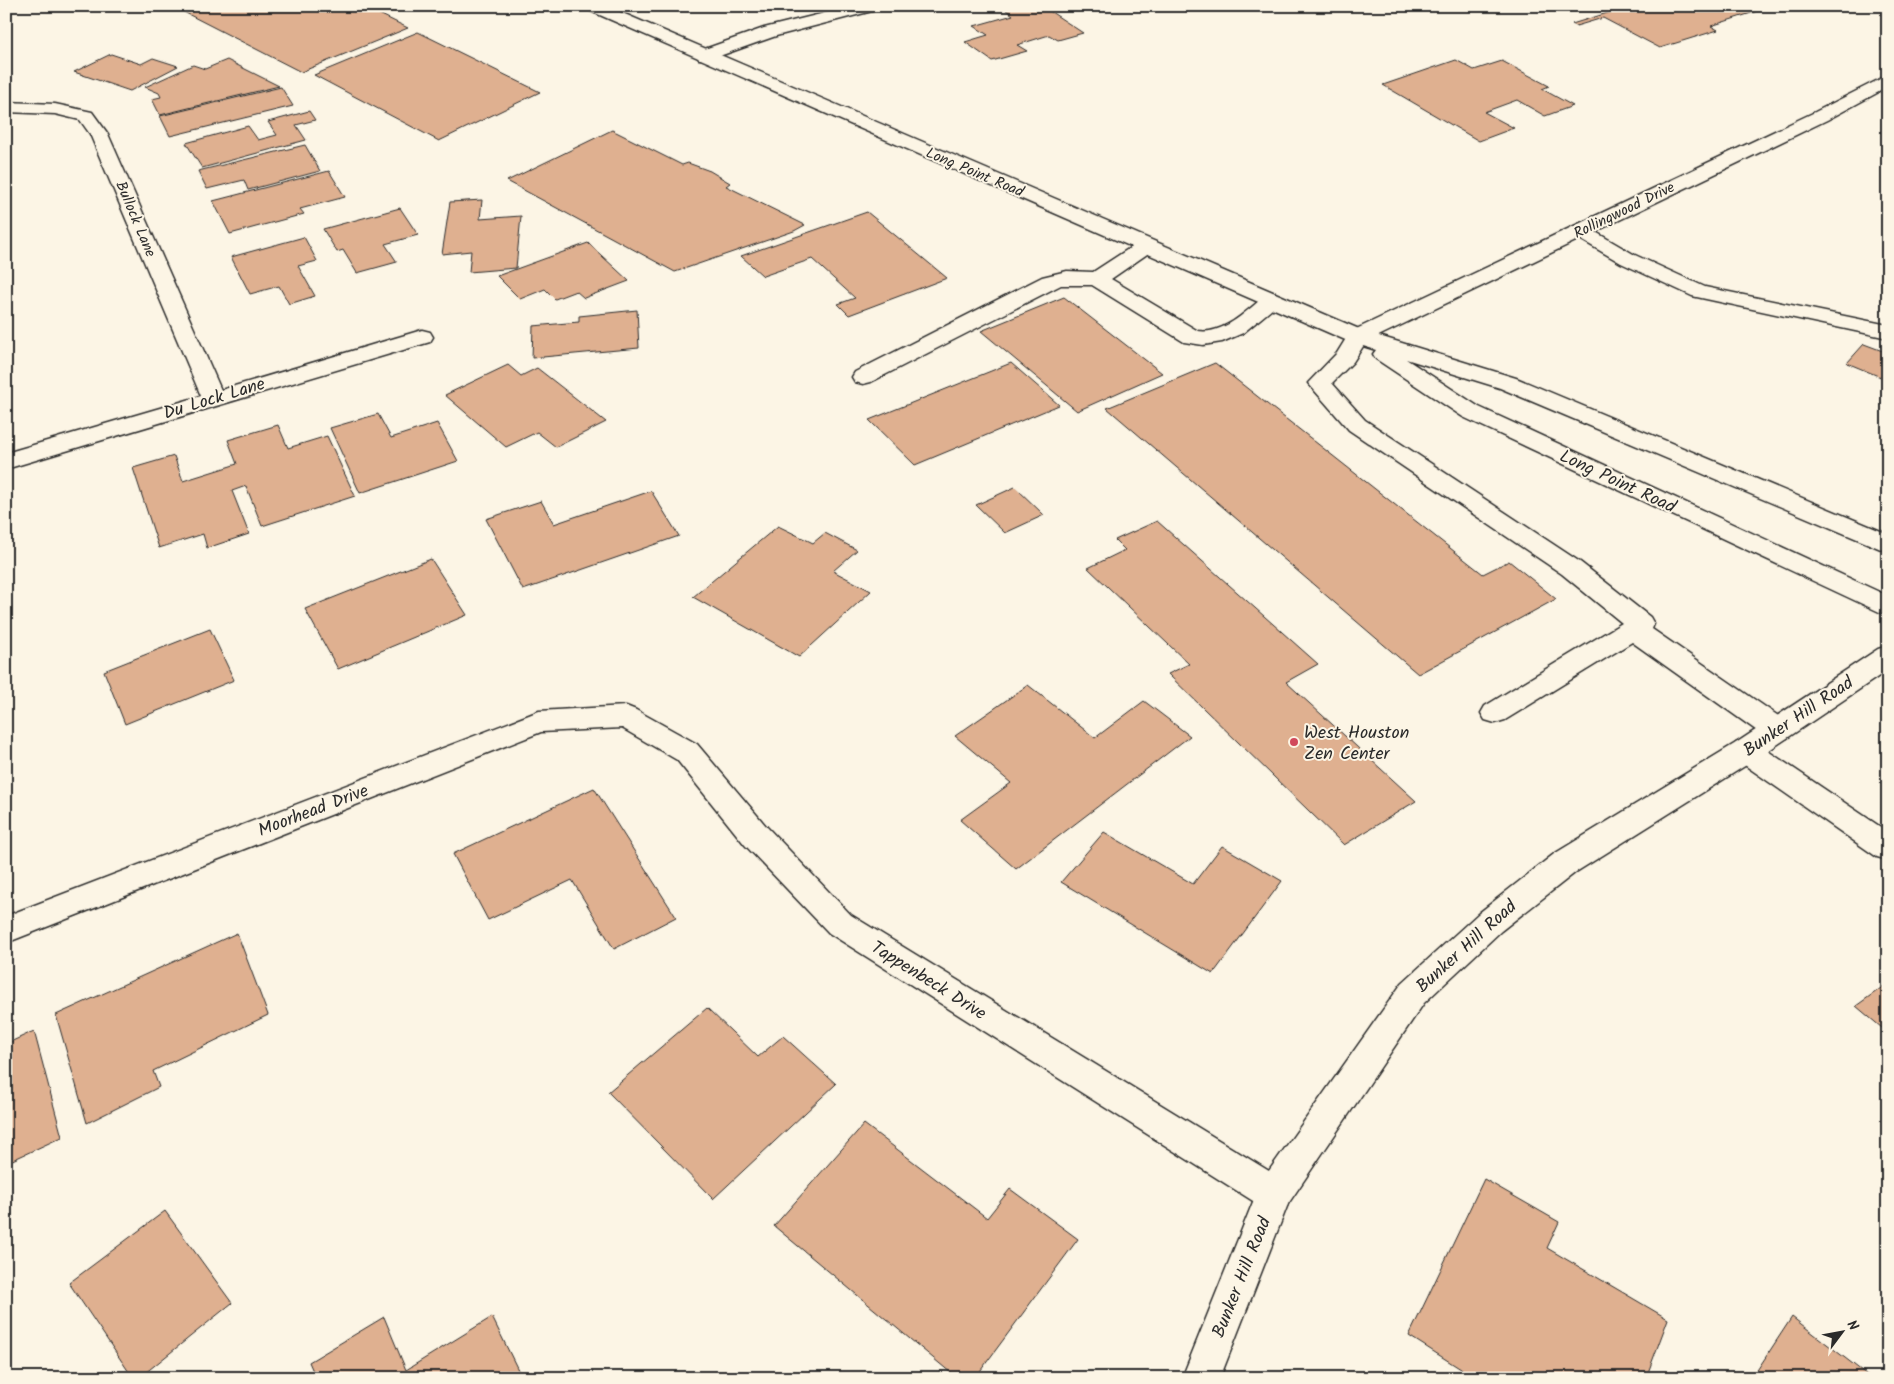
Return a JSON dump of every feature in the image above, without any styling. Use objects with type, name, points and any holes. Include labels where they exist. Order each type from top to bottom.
[{"type":"street","name":"Long Point Road","points":[[592,6],[1358,337],[1508,383],[1888,544]]},
{"type":"street","points":[[705,55],[770,32],[874,6]]},
{"type":"street","name":"Rollingwood Drive","points":[[1358,337],[1821,116],[1888,80]]},
{"type":"street","name":"Bullock Lane","points":[[6,107],[55,109],[86,116],[99,134],[213,398]]},
{"type":"street","points":[[1580,231],[1628,259],[1699,292],[1888,332]]},
{"type":"street","points":[[1097,280],[1146,246]]},
{"type":"street","points":[[863,377],[1048,281],[1061,277],[1076,276],[1097,280],[1192,337],[1202,340],[1240,327],[1272,300]]},
{"type":"street","name":"Du Lock Lane","points":[[6,461],[422,337]]},
{"type":"street","name":"Long Point Road","points":[[1358,337],[1471,412],[1888,607]]},
{"type":"street","points":[[1358,337],[1345,357],[1320,383],[1357,426],[1571,568],[1641,624],[1495,713]]},
{"type":"street","points":[[1633,629],[1777,730]]},
{"type":"street","name":"Bunker Hill Road","points":[[1201,1378],[1274,1194],[1413,993],[1490,922],[1565,862],[1746,751],[1888,656]]},
{"type":"street","name":"Moorhead Drive","points":[[6,930],[539,722],[626,717]]},
{"type":"street","name":"Tappenbeck Drive","points":[[626,717],[687,752],[756,836],[840,924],[1274,1194]]},
{"type":"street","points":[[1746,751],[1884,840]]},
{"type":"building","points":[[183,6],[363,6],[408,28],[301,72],[176,8]]},
{"type":"building","points":[[1019,6],[1042,6],[1083,33],[1058,40],[1049,35],[1017,45],[1027,51],[992,61],[965,42],[988,35],[974,26],[1013,15],[1006,10]]},
{"type":"building","points":[[1630,6],[1773,6],[1711,26],[1718,30],[1660,48],[1603,18],[1576,26],[1572,24]]},
{"type":"building","points":[[418,32],[540,92],[439,141],[314,75]]},
{"type":"building","points":[[111,54],[141,64],[153,58],[178,66],[130,91],[74,72]]},
{"type":"building","points":[[227,60],[279,86],[160,115],[152,99],[161,97],[159,93],[145,87],[193,65],[205,69]]},
{"type":"building","points":[[1456,60],[1474,70],[1502,61],[1549,86],[1542,89],[1573,106],[1545,116],[1517,100],[1484,112],[1514,128],[1479,141],[1383,85]]},
{"type":"building","points":[[281,87],[293,106],[170,136],[160,116]]},
{"type":"building","points":[[309,111],[315,120],[296,125],[306,140],[202,168],[186,143],[248,126],[258,140],[277,135],[268,122]]},
{"type":"building","points":[[612,130],[682,165],[688,163],[710,171],[730,183],[726,186],[805,225],[794,231],[675,272],[507,181]]},
{"type":"building","points":[[305,145],[320,171],[248,190],[244,180],[207,189],[198,171]]},
{"type":"building","points":[[329,171],[345,197],[300,209],[304,214],[230,234],[213,201]]},
{"type":"building","points":[[482,200],[480,219],[521,216],[516,268],[469,272],[471,251],[442,254],[450,202]]},
{"type":"building","points":[[400,208],[418,235],[385,244],[397,262],[357,273],[343,250],[337,252],[323,229]]},
{"type":"building","points":[[867,212],[947,278],[849,315],[838,304],[855,298],[812,259],[763,276],[741,256]]},
{"type":"building","points":[[304,237],[317,261],[298,266],[315,296],[289,304],[279,286],[250,294],[231,257]]},
{"type":"building","points":[[588,243],[629,281],[584,298],[576,291],[555,299],[545,289],[520,299],[497,276]]},
{"type":"building","points":[[1064,297],[1162,373],[1077,411],[981,331]]},
{"type":"building","points":[[637,310],[639,348],[532,358],[533,326],[579,322],[579,316]]},
{"type":"building","points":[[1864,344],[1888,353],[1888,380],[1847,363]]},
{"type":"building","points":[[1011,363],[1059,405],[915,465],[869,420]]},
{"type":"building","points":[[1215,363],[1483,574],[1509,561],[1556,599],[1418,674],[1107,408]]},
{"type":"building","points":[[508,365],[521,376],[537,368],[606,422],[556,447],[537,432],[506,447],[445,395]]},
{"type":"building","points":[[378,414],[391,438],[437,423],[458,461],[360,493],[330,428]]},
{"type":"building","points":[[278,425],[288,448],[327,436],[355,496],[262,526],[246,486],[232,491],[249,534],[207,548],[203,534],[159,548],[133,468],[174,456],[183,481],[237,464],[228,440]]},
{"type":"building","points":[[1015,487],[1044,515],[1005,533],[976,505]]},
{"type":"building","points":[[651,491],[679,536],[523,590],[486,519],[541,501],[554,524]]},
{"type":"building","name":"West Houston Zen Center","points":[[1157,521],[1318,664],[1286,682],[1416,801],[1344,845],[1168,674],[1189,664],[1088,568],[1125,550],[1115,540]]},
{"type":"building","points":[[778,526],[813,543],[825,533],[857,550],[833,571],[871,591],[799,657],[693,597]]},
{"type":"building","points":[[431,559],[467,615],[338,669],[305,609]]},
{"type":"building","points":[[210,629],[234,680],[125,724],[104,671]]},
{"type":"building","points":[[1028,685],[1095,738],[1144,701],[1190,736],[1016,869],[960,820],[1011,783],[955,736]]},
{"type":"building","points":[[594,788],[676,917],[614,949],[572,880],[488,920],[453,854]]},
{"type":"building","points":[[1104,832],[1193,884],[1222,846],[1282,881],[1213,974],[1061,882]]},
{"type":"building","points":[[237,933],[268,1015],[153,1071],[159,1087],[87,1123],[56,1015]]},
{"type":"building","points":[[1888,983],[1888,1033],[1856,1006]]},
{"type":"building","points":[[707,1008],[758,1057],[783,1036],[836,1084],[713,1199],[608,1092]]},
{"type":"building","points":[[34,1031],[62,1137],[6,1163],[6,1044]]},
{"type":"building","points":[[864,1124],[987,1218],[1010,1189],[1078,1239],[975,1378],[957,1378],[774,1226]]},
{"type":"building","points":[[1484,1179],[1559,1222],[1547,1248],[1668,1319],[1646,1378],[1475,1378],[1409,1336]]},
{"type":"building","points":[[165,1211],[232,1303],[139,1378],[133,1378],[69,1283]]},
{"type":"building","points":[[384,1317],[406,1370],[492,1317],[522,1378],[316,1378],[309,1362]]},
{"type":"building","points":[[1792,1317],[1871,1378],[1752,1378]]},
{"type":"place","name":"West Houston Zen Center","points":[[1294,742]]}]
